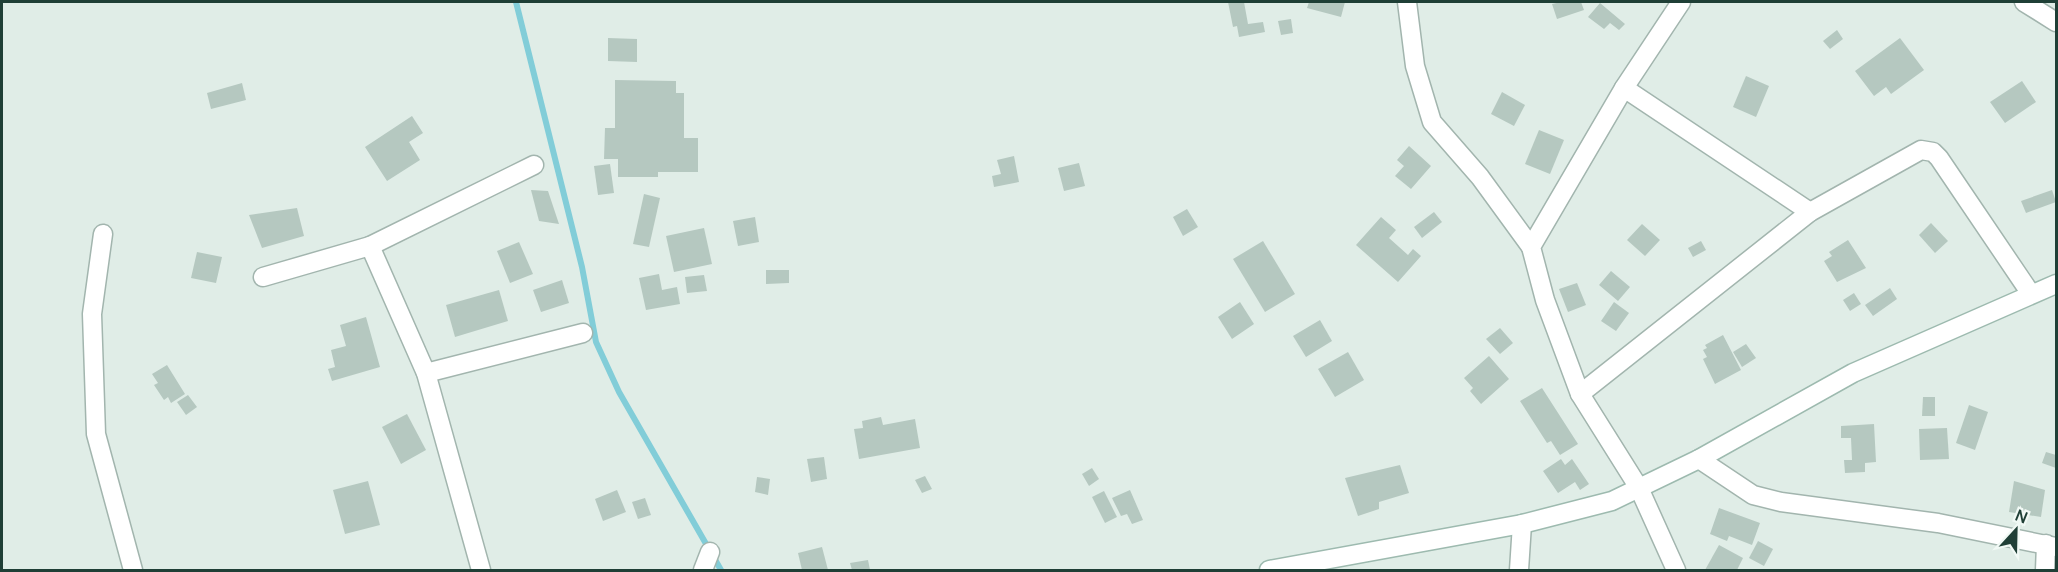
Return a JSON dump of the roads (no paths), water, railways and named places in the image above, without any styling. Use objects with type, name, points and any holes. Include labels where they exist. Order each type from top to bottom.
[{"type":"street","points":[[1407,2],[1415,66],[1432,122],[1480,177],[1531,247],[1545,300],[1580,394],[1639,488],[1673,568]]},
{"type":"street","points":[[1531,247],[1624,88],[1681,2]]},
{"type":"street","points":[[2024,2],[2056,22]]},
{"type":"street","points":[[1624,88],[1810,212]]},
{"type":"street","points":[[1580,394],[1810,212],[1921,150],[1927,150],[1939,158],[2031,294]]},
{"type":"street","points":[[263,277],[370,246],[534,165]]},
{"type":"street","points":[[103,234],[92,314],[96,434],[133,570]]},
{"type":"street","points":[[370,246],[426,373],[481,570]]},
{"type":"street","points":[[1269,570],[1522,524],[1602,504],[1699,459],[1852,374],[2056,284]]},
{"type":"street","points":[[426,373],[583,333]]},
{"type":"street","points":[[1699,459],[1753,495],[1781,502],[1938,523],[2051,545],[2044,570]]},
{"type":"street","points":[[1519,570],[1522,524]]},
{"type":"street","points":[[703,570],[711,552]]},
{"type":"waterway","points":[[516,2],[582,267],[596,342],[619,392],[721,570]]}]
